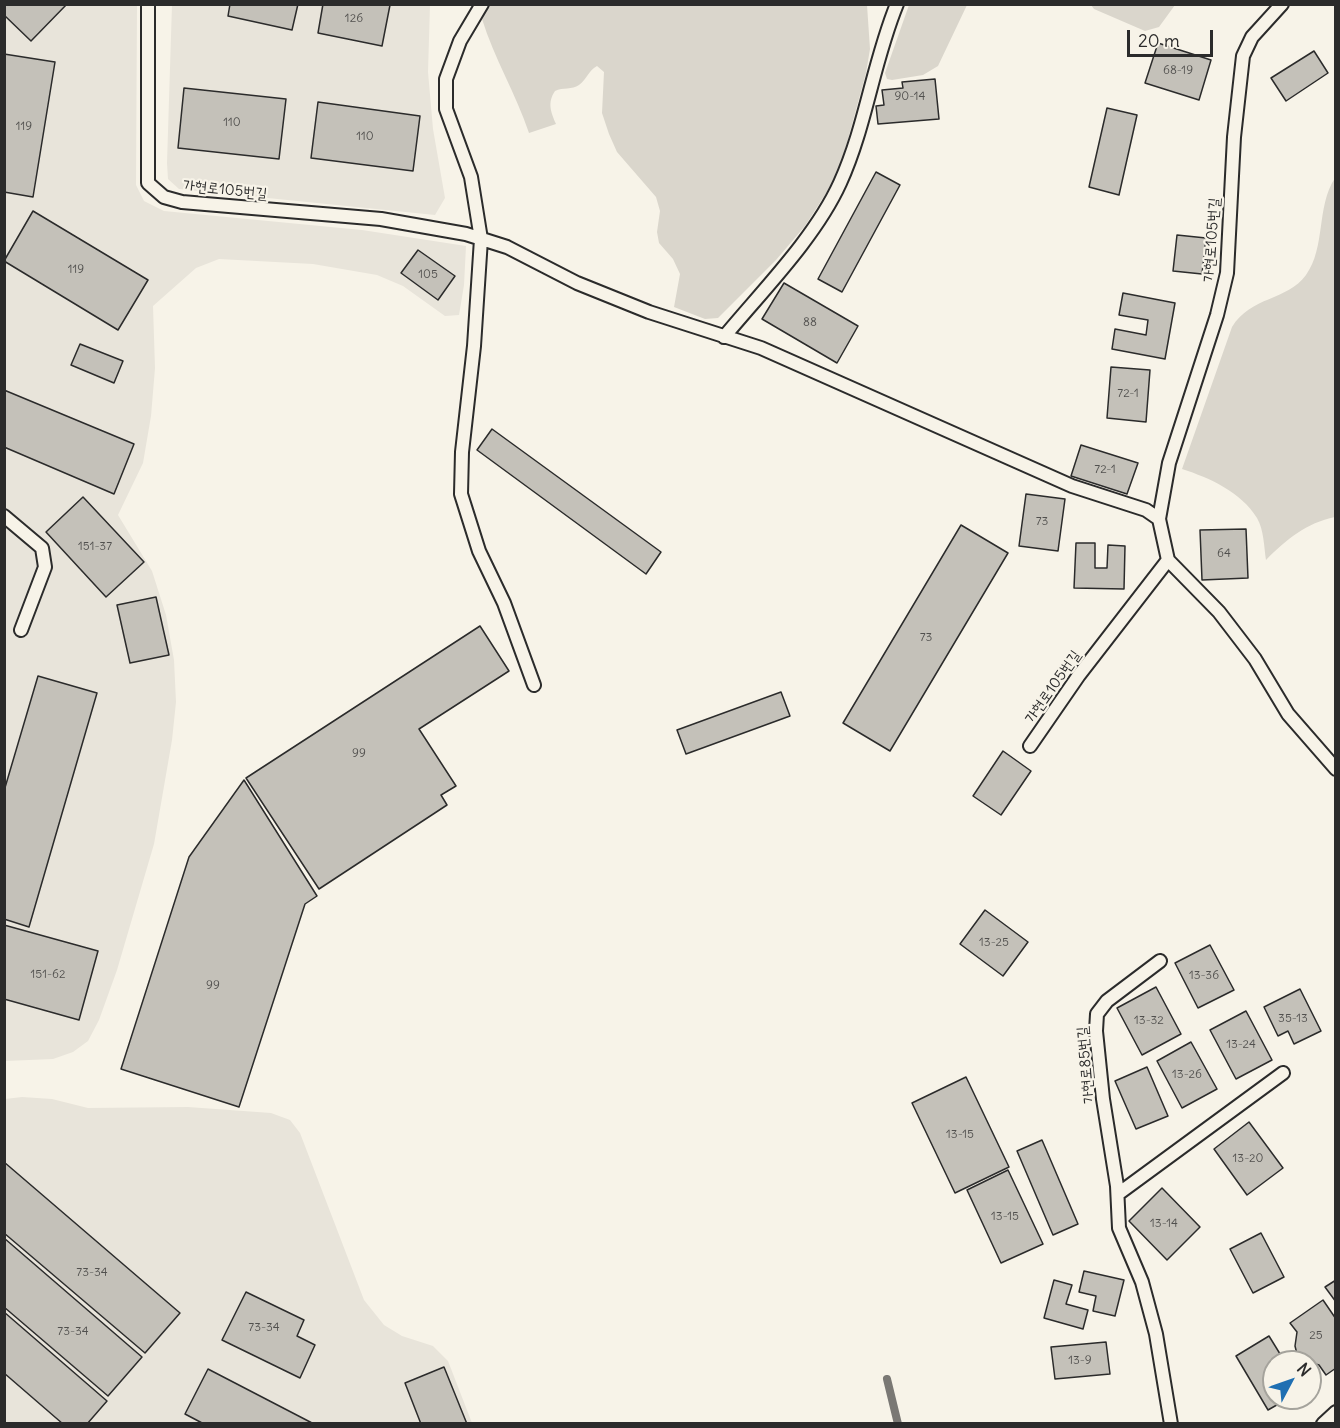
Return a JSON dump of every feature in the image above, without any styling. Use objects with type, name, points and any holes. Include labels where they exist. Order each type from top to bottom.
[{"type":"lane","name":"가현로105번길","points":[[148,4],[148,183],[164,197],[182,202],[381,219],[481,239],[507,247],[577,283],[649,312],[760,348],[846,384],[1072,486],[1146,510],[1159,519]]},
{"type":"lane","points":[[482,4],[460,41],[446,79],[446,109],[471,177],[481,239],[474,346],[462,452],[461,494],[479,551],[504,603],[534,685]]},
{"type":"lane","points":[[724,337],[809,233],[839,185],[852,152],[877,59],[897,4]]},
{"type":"lane","name":"가현로105번길","points":[[1030,746],[1098,649],[1168,560],[1159,519],[1169,463],[1217,315],[1227,273],[1233,136],[1243,56],[1252,37],[1282,4]]},
{"type":"lane","points":[[4,516],[42,548],[45,567],[21,630]]},
{"type":"lane","points":[[1168,560],[1219,612],[1255,659],[1288,714],[1335,769]]},
{"type":"lane","name":"가현로85번길","points":[[1160,961],[1107,1001],[1097,1014],[1096,1031],[1103,1099],[1118,1194],[1119,1228],[1142,1282],[1156,1334],[1172,1424]]},
{"type":"lane","points":[[1118,1194],[1282,1073]]},
{"type":"lane","points":[[1323,1424],[1335,1412]]},
{"type":"shaded area","points":[[4,5],[137,5],[136,185],[144,201],[164,211],[362,230],[466,246],[464,285],[459,315],[445,316],[403,286],[377,275],[313,264],[219,259],[196,268],[153,306],[155,368],[151,416],[143,463],[118,515],[152,571],[166,615],[174,660],[176,702],[172,740],[154,844],[117,970],[99,1020],[88,1041],[73,1052],[53,1059],[5,1061]]},
{"type":"shaded area","points":[[172,5],[430,5],[428,72],[433,129],[445,198],[435,215],[179,189],[168,179],[167,163]]},
{"type":"shaded area","points":[[489,5],[867,5],[870,49],[866,73],[844,154],[832,184],[805,226],[776,260],[718,318],[705,319],[674,307],[680,274],[673,259],[659,243],[657,232],[660,211],[656,197],[617,152],[609,134],[602,113],[604,72],[597,66],[579,85],[555,91],[550,104],[556,124],[529,133],[482,19]]},
{"type":"shaded area","points":[[909,5],[967,5],[938,66],[923,75],[887,79],[885,73]]},
{"type":"shaded area","points":[[1091,5],[1175,5],[1159,27],[1145,31],[1094,9]]},
{"type":"shaded area","points":[[1335,178],[1335,517],[1306,528],[1266,560],[1261,528],[1250,509],[1234,493],[1224,487],[1182,469],[1232,327],[1249,309],[1289,290],[1306,275],[1316,252],[1325,201]]},
{"type":"shaded area","points":[[22,1097],[52,1099],[88,1108],[188,1107],[271,1113],[290,1120],[300,1133],[364,1300],[384,1325],[402,1336],[433,1346],[448,1361],[472,1423],[5,1424],[5,1099]]},
{"type":"building","points":[[4,4],[67,4],[31,41],[4,15]]},
{"type":"building","points":[[230,4],[298,4],[292,30],[228,16]]},
{"type":"building","points":[[323,4],[390,5],[382,46],[318,33]]},
{"type":"building","points":[[1158,43],[1211,60],[1199,100],[1145,83]]},
{"type":"building","points":[[1314,51],[1328,73],[1286,101],[1271,78]]},
{"type":"building","points":[[4,54],[55,62],[33,197],[4,192]]},
{"type":"building","points":[[935,79],[939,119],[878,124],[876,106],[884,105],[882,90],[903,88],[902,82]]},
{"type":"building","points":[[184,88],[286,99],[279,159],[178,148]]},
{"type":"building","points":[[318,102],[420,116],[413,171],[311,158]]},
{"type":"building","points":[[1107,108],[1137,115],[1119,195],[1089,187]]},
{"type":"building","points":[[876,172],[900,185],[842,292],[818,279]]},
{"type":"building","points":[[33,211],[148,280],[118,330],[4,261]]},
{"type":"building","points":[[1177,235],[1206,238],[1202,274],[1173,271]]},
{"type":"building","points":[[418,250],[455,276],[438,300],[401,273]]},
{"type":"building","points":[[784,283],[858,326],[837,363],[762,319]]},
{"type":"building","points":[[1123,293],[1175,303],[1165,359],[1112,349],[1115,329],[1146,335],[1148,320],[1119,315]]},
{"type":"building","points":[[80,344],[123,361],[114,383],[71,365]]},
{"type":"building","points":[[1111,367],[1150,370],[1146,422],[1107,418]]},
{"type":"building","points":[[4,390],[134,444],[114,494],[4,447]]},
{"type":"building","points":[[492,429],[661,552],[646,574],[477,450]]},
{"type":"building","points":[[1081,445],[1138,463],[1127,494],[1071,476]]},
{"type":"building","points":[[1026,494],[1065,499],[1058,551],[1019,546]]},
{"type":"building","points":[[83,497],[144,562],[106,597],[46,532]]},
{"type":"building","points":[[961,525],[1008,553],[890,751],[843,723]]},
{"type":"building","points":[[1246,529],[1248,578],[1202,580],[1200,530]]},
{"type":"building","points":[[1076,543],[1095,543],[1095,568],[1107,568],[1108,545],[1125,546],[1124,589],[1074,588]]},
{"type":"building","points":[[156,597],[169,655],[130,663],[117,605]]},
{"type":"building","points":[[480,626],[509,671],[419,729],[456,786],[441,795],[447,805],[319,889],[246,778]]},
{"type":"building","points":[[38,676],[97,693],[29,927],[4,919],[4,791]]},
{"type":"building","points":[[781,692],[790,716],[686,754],[677,730]]},
{"type":"building","points":[[1003,751],[1031,771],[1001,815],[973,796]]},
{"type":"building","points":[[244,780],[317,896],[305,904],[239,1107],[121,1069],[189,857]]},
{"type":"building","points":[[985,910],[1028,942],[1003,976],[960,944]]},
{"type":"building","points":[[4,925],[98,951],[79,1020],[4,999]]},
{"type":"building","points":[[1210,945],[1234,990],[1198,1008],[1175,963]]},
{"type":"building","points":[[1156,987],[1181,1034],[1142,1055],[1117,1008]]},
{"type":"building","points":[[1300,989],[1321,1031],[1294,1044],[1288,1031],[1278,1036],[1264,1007]]},
{"type":"building","points":[[1246,1011],[1272,1060],[1236,1079],[1210,1030]]},
{"type":"building","points":[[1191,1042],[1217,1089],[1182,1108],[1157,1061]]},
{"type":"building","points":[[1147,1067],[1168,1116],[1136,1129],[1115,1081]]},
{"type":"building","points":[[966,1077],[1009,1167],[955,1193],[912,1103]]},
{"type":"building","points":[[1249,1122],[1283,1168],[1247,1195],[1214,1149]]},
{"type":"building","points":[[1042,1140],[1078,1224],[1053,1235],[1017,1151]]},
{"type":"building","points":[[4,1162],[180,1313],[145,1353],[4,1233]]},
{"type":"building","points":[[1008,1170],[1043,1244],[1001,1263],[967,1190]]},
{"type":"building","points":[[1162,1188],[1200,1227],[1167,1260],[1129,1221]]},
{"type":"building","points":[[1261,1233],[1284,1277],[1253,1293],[1230,1249]]},
{"type":"building","points":[[4,1238],[142,1357],[108,1396],[4,1307]]},
{"type":"building","points":[[1084,1271],[1124,1280],[1115,1316],[1093,1311],[1096,1296],[1079,1292]]},
{"type":"building","points":[[1054,1280],[1072,1285],[1066,1304],[1088,1310],[1083,1329],[1044,1318]]},
{"type":"building","points":[[1336,1280],[1336,1302],[1325,1287]]},
{"type":"building","points":[[246,1292],[304,1320],[297,1336],[315,1345],[300,1378],[222,1340]]},
{"type":"building","points":[[1323,1300],[1336,1319],[1336,1368],[1326,1375],[1322,1369],[1322,1350],[1296,1350],[1297,1332],[1290,1323]]},
{"type":"building","points":[[4,1312],[107,1401],[87,1424],[63,1424],[4,1373]]},
{"type":"building","points":[[1269,1336],[1278,1350],[1262,1350],[1262,1400],[1236,1356]]},
{"type":"building","points":[[1106,1342],[1110,1374],[1055,1379],[1051,1347]]},
{"type":"building","points":[[444,1367],[467,1424],[421,1424],[405,1383]]},
{"type":"building","points":[[208,1369],[314,1424],[204,1424],[185,1414]]},
{"type":"waterway","points":[[887,1379],[898,1424]]}]
